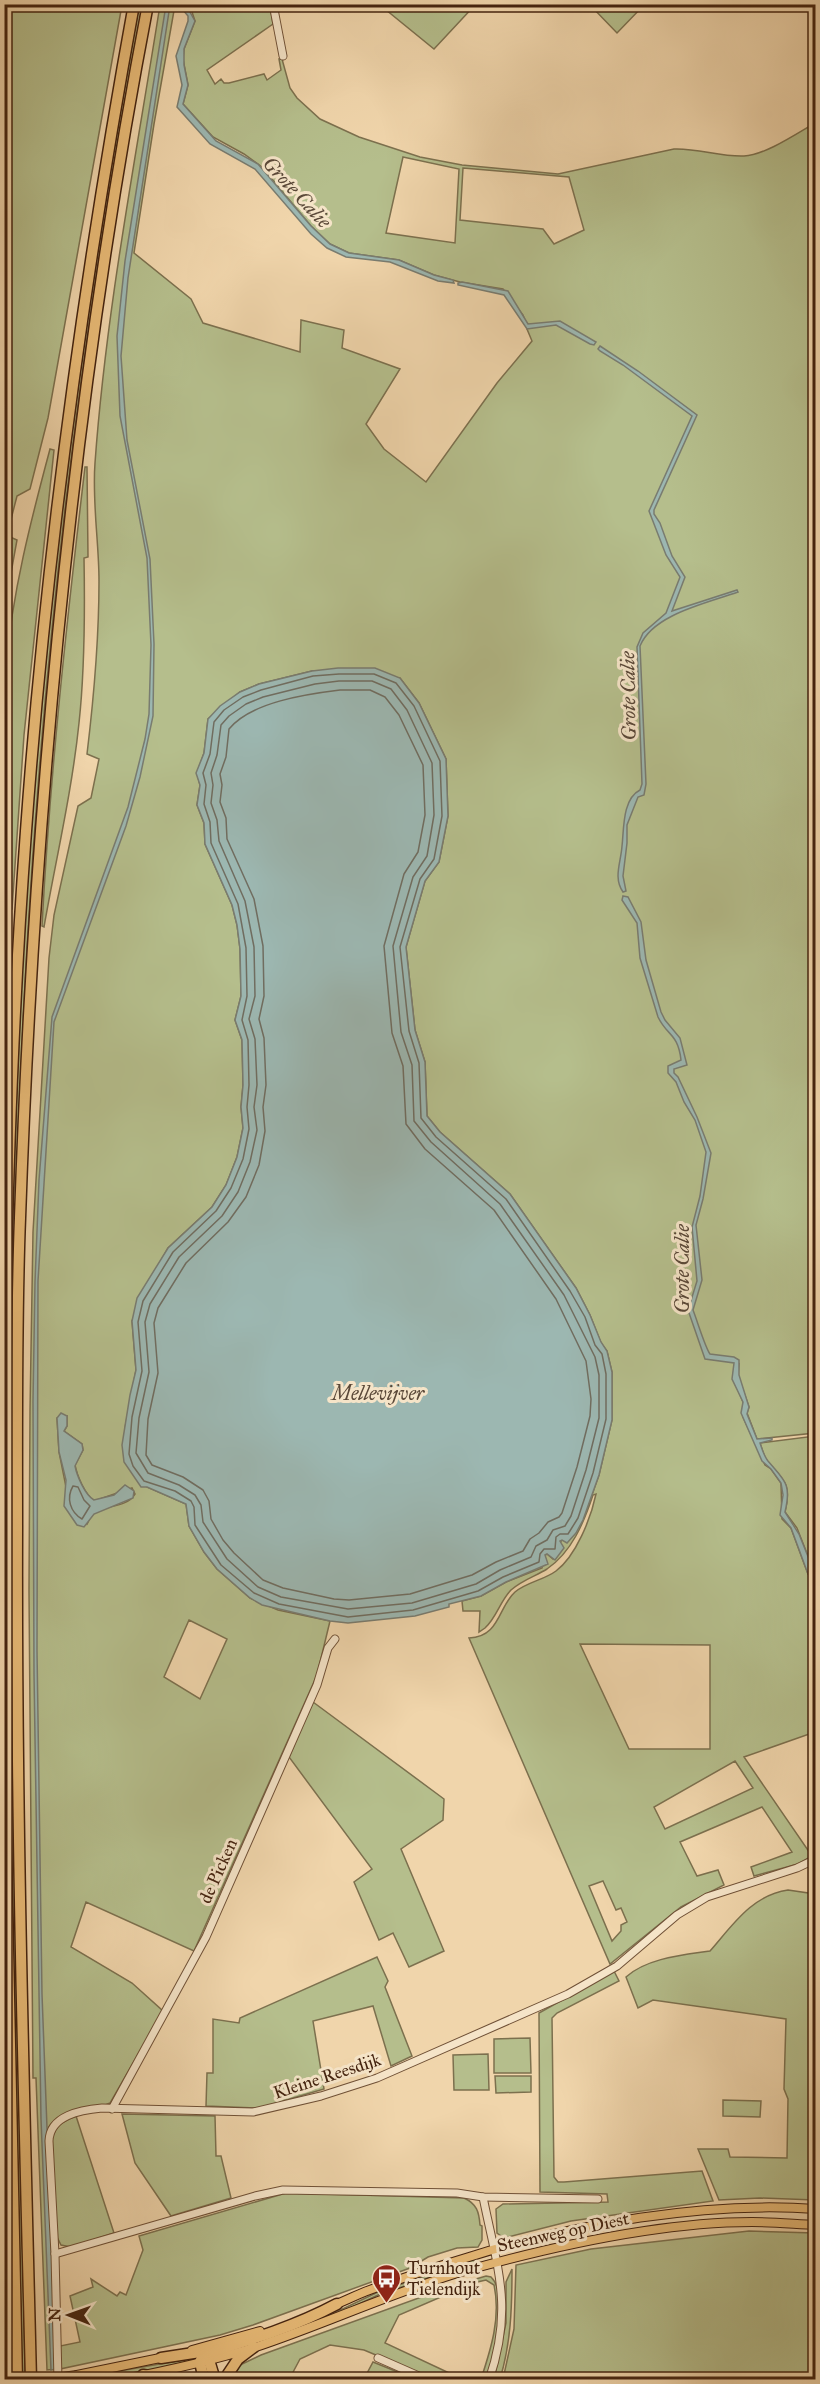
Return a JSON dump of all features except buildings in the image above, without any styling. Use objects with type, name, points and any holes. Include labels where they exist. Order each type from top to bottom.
[{"type":"highway","points":[[4,1356],[6,1238],[18,947],[41,659],[79,340],[113,117],[134,4]]},
{"type":"highway","points":[[31,2379],[17,1643],[20,1225],[26,1056],[40,829],[68,535],[93,338],[148,4]]},
{"type":"highway","points":[[4,1757],[6,1971],[17,2379]]},
{"type":"highway","points":[[205,2359],[306,2320],[337,2304]]},
{"type":"highway","points":[[224,2379],[238,2359],[254,2347]]},
{"type":"highway","points":[[161,2358],[200,2352],[215,2379]]},
{"type":"highway","points":[[204,2379],[205,2359]]},
{"type":"highway","points":[[142,2375],[174,2379]]},
{"type":"main road","name":"Steenweg op Diest","points":[[41,2379],[77,2375],[161,2358],[252,2334],[376,2288],[494,2249],[585,2228],[691,2212],[768,2207],[816,2210]]},
{"type":"main road","name":"Steenweg op Diest","points":[[118,2379],[254,2347],[412,2288],[555,2248],[646,2232],[752,2222],[816,2225]]},
{"type":"street","points":[[273,4],[283,56]]},
{"type":"street","name":"de Picken","points":[[112,2109],[206,1937],[317,1685],[328,1648],[334,1639]]},
{"type":"street","name":"Kleine Reesdijk","points":[[58,2379],[49,2141],[57,2122],[78,2112],[112,2109],[253,2112],[321,2096],[377,2078],[568,1994],[617,1966],[677,1915],[707,1897],[797,1868],[816,1859]]},
{"type":"street","name":"Steenweg op Diest","points":[[55,2254],[283,2190],[457,2193],[483,2197],[598,2199]]},
{"type":"street","name":"Steenweg op Diest","points":[[483,2197],[494,2249]]},
{"type":"street","points":[[489,2379],[498,2350],[503,2298],[494,2249]]},
{"type":"street","points":[[378,2358],[428,2379]]},
{"type":"green space","points":[[4,5],[122,5],[48,418],[30,489],[17,496],[8,531],[10,537],[17,540],[5,606]]},
{"type":"green space","points":[[139,5],[143,5],[102,239],[69,474],[44,710],[27,947],[21,1079],[11,1474],[8,1471],[15,1130],[34,790],[53,593],[77,396],[106,200]]},
{"type":"green space","points":[[160,5],[175,5],[134,253],[191,299],[203,323],[300,352],[301,320],[344,330],[342,348],[400,369],[366,424],[384,449],[426,482],[497,383],[532,341],[527,329],[530,325],[526,323],[523,315],[503,289],[460,282],[434,275],[399,260],[349,253],[330,244],[311,226],[262,167],[213,137],[183,104],[188,85],[183,59],[184,49],[195,21],[192,12],[205,5],[270,5],[273,24],[207,70],[215,84],[221,79],[224,83],[229,83],[264,74],[267,80],[281,70],[279,59],[282,59],[290,88],[297,98],[320,119],[359,137],[420,157],[462,165],[558,174],[674,149],[744,156],[771,148],[815,123],[815,1433],[757,1439],[747,1413],[749,1407],[738,1375],[739,1363],[735,1383],[743,1402],[743,1417],[765,1465],[771,1469],[781,1483],[782,1519],[791,1528],[808,1574],[816,1583],[816,1668],[813,1689],[815,1732],[744,1757],[812,1856],[798,1864],[754,1876],[751,1867],[792,1852],[762,1807],[680,1842],[697,1876],[718,1870],[724,1885],[681,1907],[610,1964],[469,1638],[479,1636],[493,1627],[509,1598],[515,1592],[551,1574],[563,1564],[582,1536],[596,1494],[593,1495],[586,1516],[576,1536],[563,1554],[547,1569],[511,1590],[485,1628],[479,1632],[480,1611],[463,1611],[462,1601],[481,1596],[506,1582],[542,1568],[545,1555],[553,1559],[562,1539],[583,1520],[599,1475],[612,1420],[612,1372],[607,1351],[601,1343],[576,1288],[510,1194],[440,1132],[427,1116],[425,1062],[415,1030],[406,947],[425,881],[439,862],[448,816],[446,759],[419,703],[400,678],[312,671],[259,684],[240,692],[208,719],[204,753],[197,773],[200,785],[197,805],[204,823],[205,844],[232,905],[237,925],[241,996],[235,1020],[242,1040],[243,1128],[237,1157],[226,1185],[212,1207],[168,1248],[132,1321],[136,1370],[125,1428],[147,1487],[186,1504],[189,1526],[217,1569],[250,1598],[278,1610],[330,1621],[317,1675],[194,1951],[86,1902],[71,1947],[132,1983],[163,2011],[110,2103],[66,2114],[51,2124],[46,2132],[56,2369],[47,2370],[36,2078],[33,2078],[29,1591],[33,1232],[49,958],[54,915],[78,806],[91,798],[99,759],[87,754],[96,668],[99,603],[94,492],[95,463],[106,348]],"holes":[[[403,157],[459,169],[455,243],[386,233]],[[463,168],[569,177],[584,230],[554,244],[543,229],[460,220]],[[67,1416],[67,1426],[64,1431],[82,1444],[83,1450],[75,1465],[82,1484],[91,1498],[94,1501],[132,1488],[135,1494],[126,1502],[96,1512],[87,1524],[66,1487],[59,1452],[57,1418]],[[189,1620],[227,1639],[200,1699],[164,1677]],[[580,1644],[710,1645],[710,1749],[629,1749]],[[735,1761],[753,1788],[665,1829],[654,1807]],[[603,1881],[616,1910],[621,1908],[627,1922],[621,1925],[621,1931],[612,1941],[589,1886]]]},
{"type":"green space","points":[[380,5],[475,5],[434,49]]},
{"type":"green space","points":[[590,5],[644,5],[617,33]]},
{"type":"green space","points":[[50,449],[54,450],[24,735],[12,909],[10,909],[3,758],[6,667],[18,584]]},
{"type":"green space","points":[[85,467],[87,467],[88,557],[84,558],[81,702],[72,774],[44,927],[42,926],[45,869],[54,754]]},
{"type":"green space","points":[[815,1436],[815,1574],[797,1528],[785,1512],[788,1495],[785,1483],[767,1461],[760,1443]]},
{"type":"green space","points":[[8,1676],[12,1676],[25,2374],[21,2374]]},
{"type":"green space","points":[[313,1702],[444,1799],[443,1820],[401,1849],[444,1951],[409,1967],[393,1933],[379,1940],[354,1882],[372,1869],[289,1757]]},
{"type":"green space","points":[[788,1890],[815,1894],[815,2200],[760,2198],[719,2200],[698,2149],[728,2149],[730,2157],[787,2158],[788,2099],[784,2089],[786,2019],[653,2000],[638,2008],[626,1977],[644,1965],[655,1961],[710,1951],[753,1905],[775,1893]]},
{"type":"green space","points":[[377,1957],[388,1981],[385,1987],[412,2056],[391,2066],[373,2006],[313,2021],[324,2089],[259,2108],[206,2106],[207,2073],[213,2073],[213,2019],[239,2023],[240,2018]]},
{"type":"green space","points":[[614,1971],[619,1981],[557,2013],[552,2018],[554,2177],[558,2182],[564,2182],[702,2171],[713,2201],[571,2221],[504,2238],[497,2233],[496,2209],[503,2204],[608,2202],[607,2194],[540,2192],[539,2013]]},
{"type":"green space","points":[[530,2038],[531,2073],[494,2073],[494,2039]]},
{"type":"green space","points":[[488,2054],[489,2090],[454,2090],[453,2055]]},
{"type":"green space","points":[[495,2076],[531,2076],[531,2092],[496,2093]]},
{"type":"green space","points":[[723,2100],[761,2101],[760,2117],[723,2116]]},
{"type":"green space","points":[[122,2114],[215,2116],[216,2156],[221,2156],[231,2198],[171,2216],[135,2163]]},
{"type":"green space","points":[[76,2116],[114,2233],[71,2247],[61,2245],[56,2235],[52,2140],[60,2125]]},
{"type":"green space","points":[[286,2193],[464,2198],[472,2203],[479,2216],[482,2240],[478,2247],[457,2248],[428,2257],[410,2268],[253,2325],[220,2335],[60,2369],[60,2346],[80,2342],[70,2296],[93,2287],[91,2279],[117,2296],[120,2292],[126,2295],[143,2250],[139,2236]]},
{"type":"green space","points":[[749,2231],[815,2233],[815,2365],[803,2379],[577,2380],[566,2373],[562,2379],[503,2379],[514,2329],[516,2265],[591,2249]]},
{"type":"green space","points":[[474,2259],[475,2262],[378,2295],[329,2318],[280,2333],[328,2316],[376,2293]]},
{"type":"green space","points":[[512,2269],[507,2352],[500,2379],[494,2379],[506,2323],[506,2282]]},
{"type":"green space","points":[[491,2277],[496,2285],[500,2309],[497,2338],[489,2373],[486,2379],[481,2379],[496,2321],[494,2285],[486,2280],[477,2282],[476,2279]]},
{"type":"green space","points":[[463,2282],[464,2287],[399,2315],[385,2343],[462,2379],[433,2379],[364,2350],[330,2345],[300,2359],[291,2376],[301,2379],[232,2380],[240,2365],[261,2355]]},
{"type":"green space","points":[[194,2358],[195,2361],[87,2380],[108,2373]]},
{"type":"green space","points":[[373,2362],[415,2379],[364,2379]]},
{"type":"water","points":[[166,5],[170,5],[128,278],[121,356],[127,440],[150,559],[154,644],[153,716],[140,777],[126,826],[54,1022],[38,1281],[37,1650],[42,1994],[56,2369],[51,2370],[41,2119],[34,1674],[33,1401],[39,1180],[52,1017],[128,807],[149,714],[151,645],[147,558],[120,416],[117,336],[125,261]]},
{"type":"water","points":[[179,5],[186,5],[195,21],[184,49],[188,85],[183,104],[216,141],[258,164],[311,226],[330,244],[349,253],[399,260],[434,275],[453,280],[454,283],[438,281],[390,262],[346,257],[327,248],[311,234],[255,169],[210,144],[177,107],[182,85],[176,56],[188,21],[188,16]]},
{"type":"water","points":[[462,282],[508,291],[528,324],[560,321],[596,342],[594,345],[590,344],[556,325],[527,329],[504,295],[458,285]]},
{"type":"water","points":[[600,346],[697,415],[654,510],[672,556],[685,577],[672,611],[737,590],[738,592],[697,605],[669,618],[647,635],[640,646],[646,784],[644,795],[638,797],[627,825],[623,876],[626,891],[623,892],[618,881],[618,870],[625,815],[630,800],[640,790],[642,784],[637,647],[643,633],[666,613],[680,577],[666,555],[649,511],[692,416],[623,365],[600,351],[598,349]]},
{"type":"water","name":"Mellevijver","points":[[375,668],[400,678],[419,703],[446,759],[448,816],[439,862],[425,881],[406,947],[415,1030],[425,1062],[427,1116],[440,1132],[510,1194],[576,1288],[607,1351],[612,1372],[612,1420],[599,1475],[583,1520],[567,1543],[560,1541],[564,1548],[555,1560],[547,1554],[545,1555],[548,1564],[506,1582],[481,1596],[449,1604],[449,1607],[415,1616],[348,1623],[262,1605],[250,1598],[217,1569],[204,1552],[189,1526],[186,1504],[147,1487],[141,1487],[124,1462],[122,1445],[136,1370],[132,1321],[137,1298],[168,1248],[212,1207],[226,1185],[237,1157],[243,1128],[242,1040],[235,1020],[241,996],[237,925],[232,905],[205,844],[204,823],[197,805],[200,785],[196,773],[204,753],[208,719],[220,706],[240,692],[259,684],[312,671]]},
{"type":"water","points":[[623,896],[628,897],[641,922],[646,960],[661,1012],[680,1038],[687,1065],[674,1069],[674,1073],[697,1117],[711,1153],[696,1225],[702,1280],[693,1310],[710,1354],[734,1357],[739,1360],[739,1375],[749,1407],[747,1414],[757,1439],[772,1438],[772,1440],[760,1443],[767,1459],[787,1488],[785,1512],[799,1534],[815,1574],[815,1583],[808,1574],[791,1528],[780,1515],[783,1495],[781,1483],[762,1461],[741,1413],[743,1402],[732,1379],[734,1363],[705,1359],[688,1310],[697,1281],[692,1227],[700,1196],[706,1152],[695,1120],[676,1082],[668,1073],[668,1066],[681,1060],[680,1051],[658,1017],[640,958],[637,923],[622,900]]},
{"type":"water","points":[[61,1413],[67,1416],[67,1426],[64,1431],[82,1444],[83,1450],[75,1466],[82,1485],[91,1498],[94,1500],[114,1495],[125,1485],[134,1491],[133,1498],[94,1514],[84,1527],[77,1525],[64,1506],[66,1480],[59,1452],[57,1418]]},
{"type":"place","name":"Turnhout Tielendijk","points":[[386,2304]]},
{"type":"water label","name":"Grote Calie","points":[[297,192]]},
{"type":"water label","name":"Grote Calie","points":[[628,696]]},
{"type":"water label","name":"Grote Calie","points":[[682,1269]]}]
